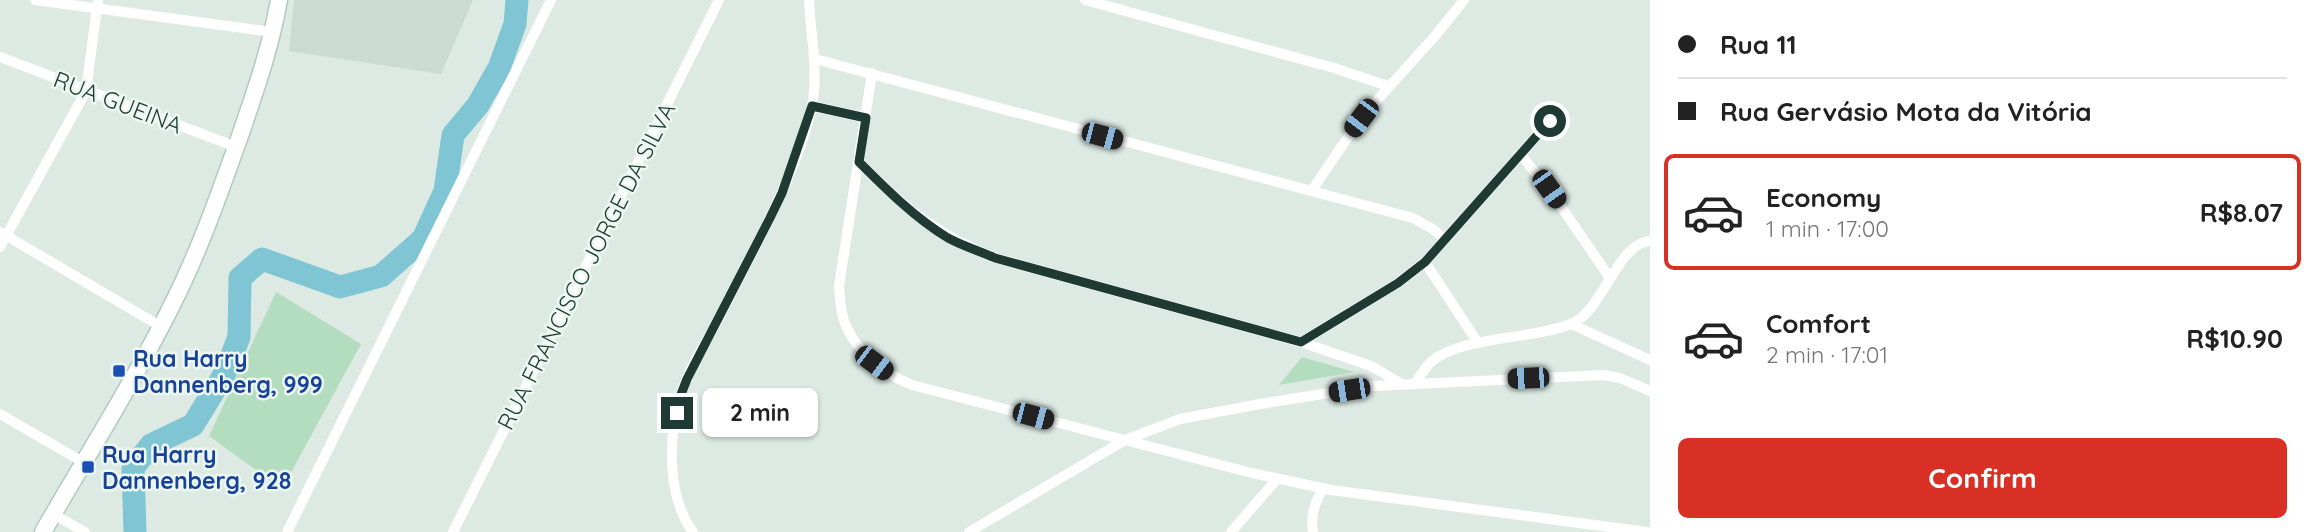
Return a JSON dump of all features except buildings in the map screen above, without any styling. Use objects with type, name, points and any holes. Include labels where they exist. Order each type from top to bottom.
[{"type":"main road","points":[[43,532],[160,326],[188,271],[236,147],[273,32],[279,0]]},
{"type":"street","points":[[35,0],[98,4],[273,32]]},
{"type":"street","points":[[287,532],[551,0]]},
{"type":"street","name":"RUA FRANCISCO JORGE DA SILVA","points":[[453,532],[719,0]]},
{"type":"street","points":[[693,532],[677,501],[673,462],[674,432],[680,397],[774,210],[812,106],[815,59],[809,0]]},
{"type":"street","points":[[1085,0],[1334,68],[1388,86]]},
{"type":"street","points":[[1312,190],[1345,140],[1388,86],[1444,26],[1464,0]]},
{"type":"street","points":[[0,247],[3,234],[86,91],[98,4]]},
{"type":"street","name":"RUA GUEINA","points":[[0,57],[236,147]]},
{"type":"street","points":[[815,59],[1413,218],[1444,239]]},
{"type":"street","points":[[872,74],[839,286],[842,314],[847,327],[874,363],[894,378],[912,385],[1277,479],[1393,500],[1647,532]]},
{"type":"street","points":[[812,106],[866,118]]},
{"type":"street","points":[[1301,342],[1398,283],[1425,262],[1550,121]]},
{"type":"street","points":[[1520,154],[1549,189],[1610,278]]},
{"type":"street","points":[[859,162],[882,186],[929,225],[968,248],[995,258],[1301,342],[1371,366],[1402,384]]},
{"type":"street","points":[[3,234],[160,326]]},
{"type":"street","points":[[1415,383],[1431,362],[1445,353],[1478,343],[1548,332],[1582,318],[1591,310],[1610,278],[1636,246],[1643,241],[1650,241]]},
{"type":"street","points":[[1425,262],[1478,343]]},
{"type":"street","points":[[1571,324],[1650,360]]},
{"type":"street","points":[[969,532],[1125,440],[1180,419],[1218,411],[1337,391],[1415,383],[1604,376],[1620,377],[1650,391]]},
{"type":"street","points":[[0,414],[83,462]]},
{"type":"street","points":[[1231,532],[1277,479]]},
{"type":"street","points":[[1313,532],[1311,519],[1323,488]]},
{"type":"street","points":[[53,514],[85,532]]},
{"type":"shaded area","points":[[294,0],[473,0],[441,74],[289,51]]},
{"type":"green space","points":[[276,292],[361,344],[282,489],[209,436]]},
{"type":"green space","points":[[1302,357],[1354,372],[1279,385]]},
{"type":"waterway","points":[[135,532],[133,468],[151,445],[193,425],[225,373],[239,337],[240,278],[262,259],[340,287],[381,276],[423,239],[445,191],[453,135],[478,105],[499,68],[515,24],[517,0]]},
{"type":"place","name":"Rua Harry Dannenberg, 999","points":[[119,371]]},
{"type":"place","name":"Rua Harry Dannenberg, 928","points":[[88,467]]},
{"type":"route","points":[[677,413],[687,379],[782,193],[812,106],[866,118],[859,162],[882,186],[929,225],[968,248],[995,258],[1301,342],[1415,271],[1550,121]]}]
